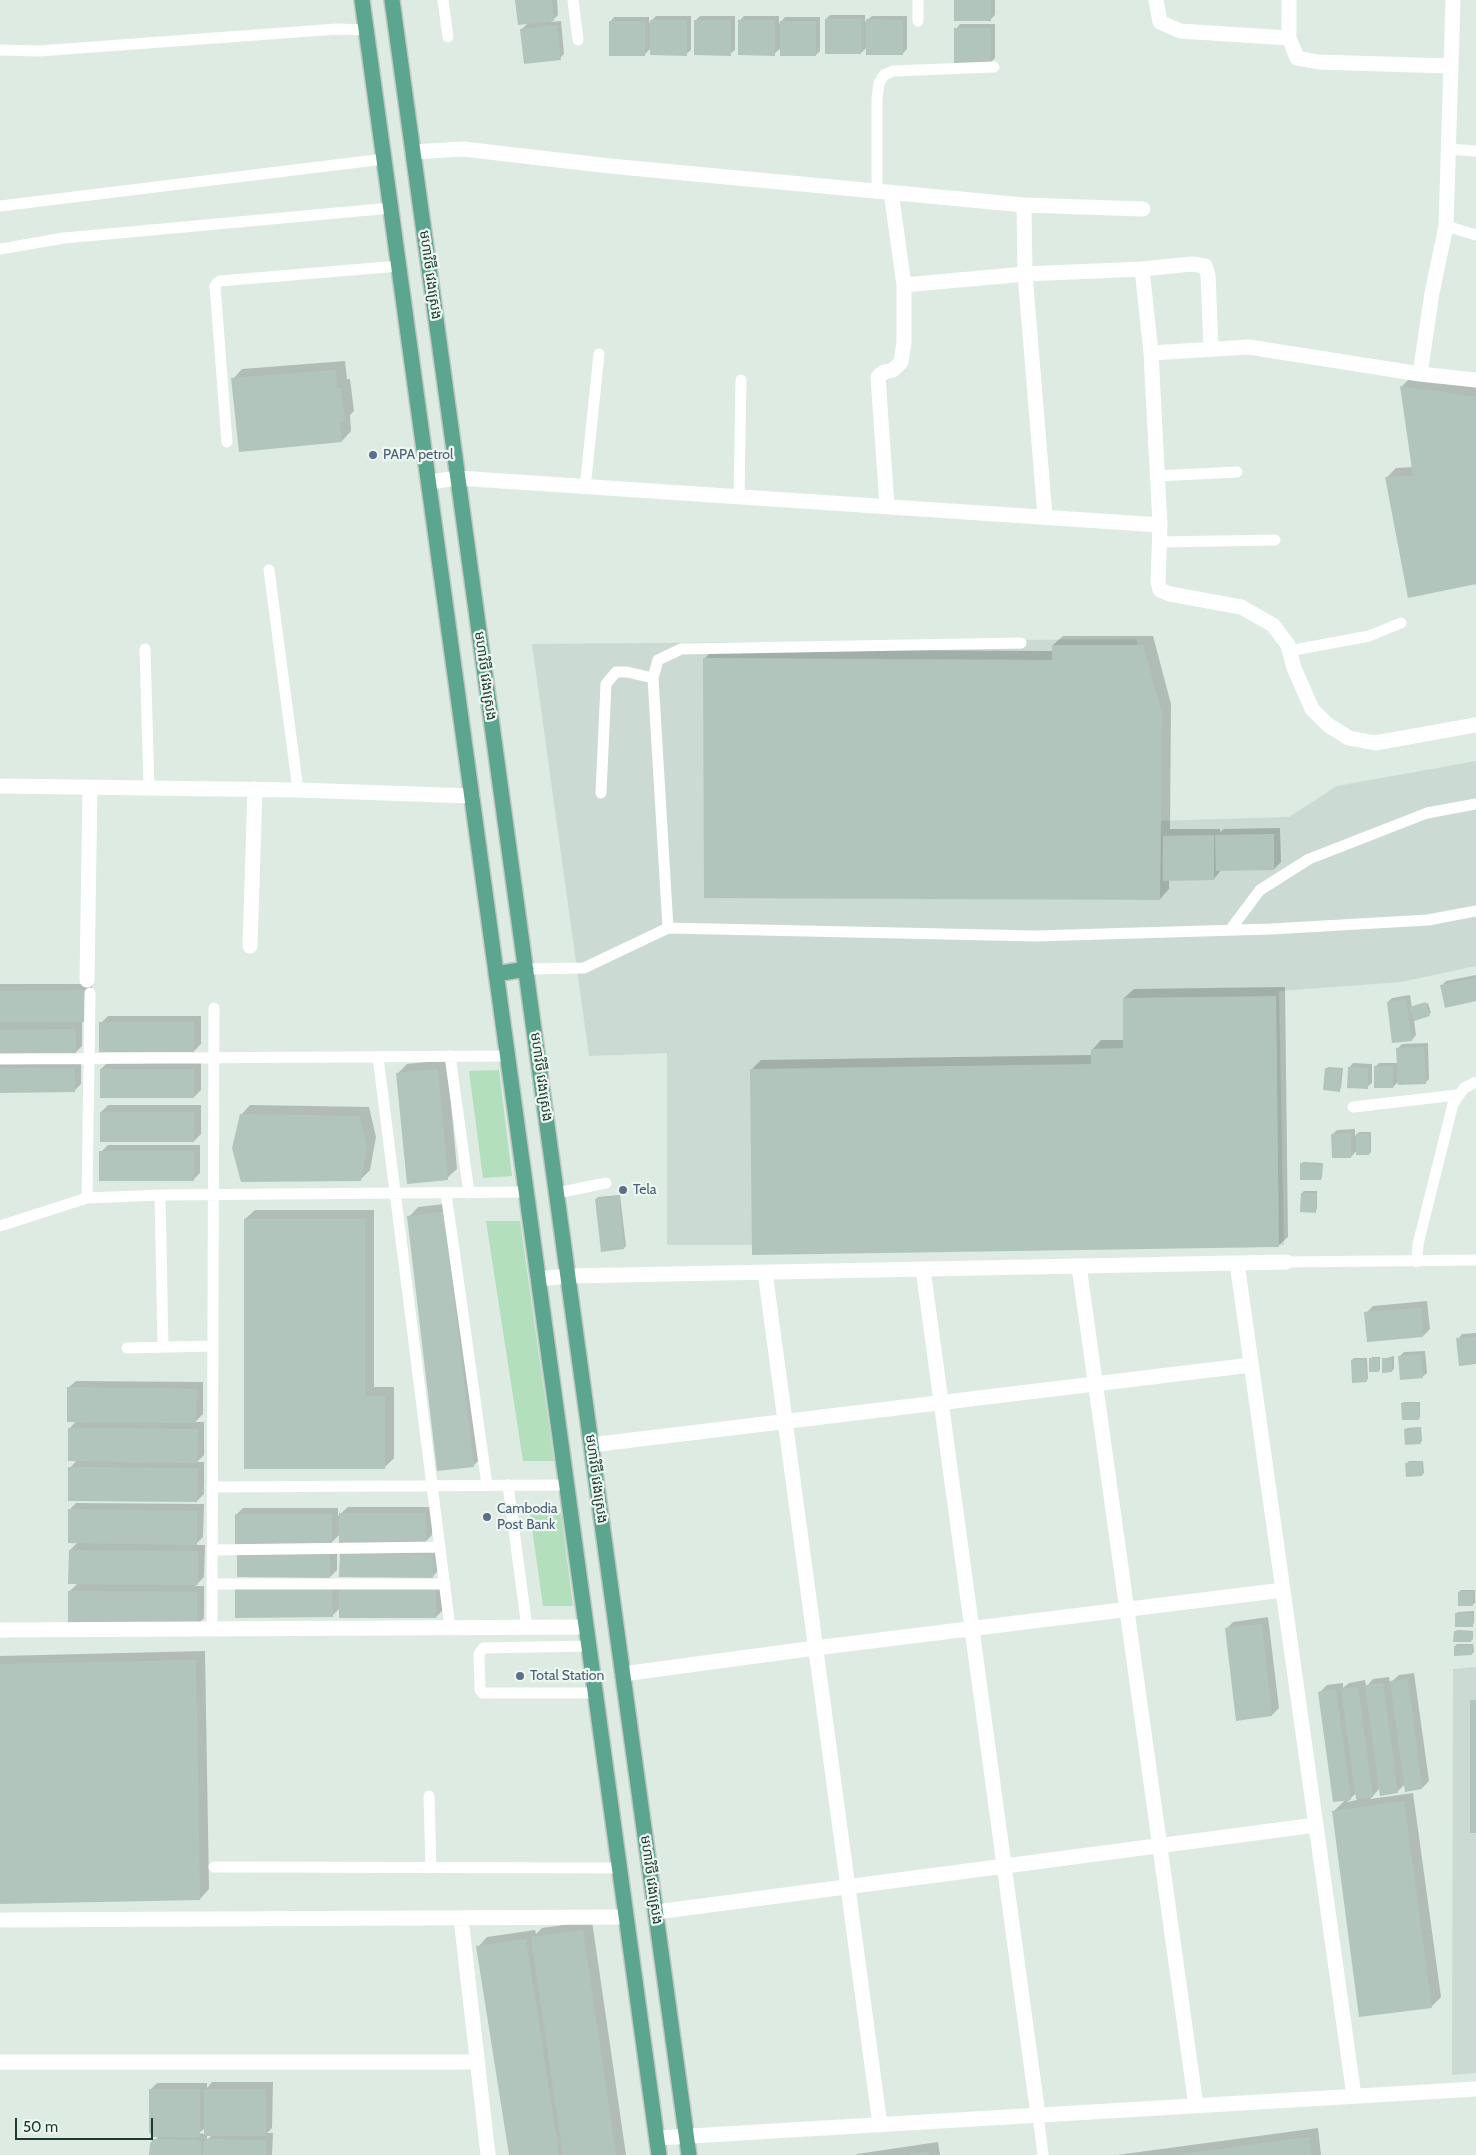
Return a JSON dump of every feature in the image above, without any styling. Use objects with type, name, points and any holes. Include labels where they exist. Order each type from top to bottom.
[{"type":"main road","points":[[362,0],[659,2155]]},
{"type":"main road","name":"មហាវិថី វេងស្រេង","points":[[392,0],[689,2155]]},
{"type":"main road","points":[[496,974],[526,970]]},
{"type":"street","points":[[1156,0],[1160,22],[1180,32],[1289,38]]},
{"type":"street","points":[[1289,0],[1289,38],[1297,58],[1318,62],[1450,66]]},
{"type":"street","points":[[1420,374],[1432,293],[1446,226],[1453,0]]},
{"type":"street","points":[[413,152],[463,149],[610,166],[1024,204],[1142,209]]},
{"type":"street","points":[[884,191],[904,285],[904,342],[901,362],[893,370],[884,372],[878,377],[887,506]]},
{"type":"street","points":[[1024,204],[1025,274],[1045,516]]},
{"type":"street","points":[[904,285],[1025,274],[1142,269],[1192,264],[1205,266],[1208,275],[1210,348]]},
{"type":"street","points":[[1142,269],[1151,353],[1160,526],[1158,582],[1160,590],[1170,594],[1241,608],[1273,624],[1288,645],[1294,668],[1312,709],[1328,726],[1349,738],[1375,743],[1476,725]]},
{"type":"street","points":[[1151,353],[1249,347],[1420,374],[1476,380]]},
{"type":"street","points":[[429,482],[458,478],[586,488],[1045,516],[1160,526]]},
{"type":"street","points":[[0,786],[254,789],[472,796]]},
{"type":"street","points":[[89,987],[90,787]]},
{"type":"street","points":[[250,946],[254,789]]},
{"type":"street","points":[[538,1279],[568,1276],[1286,1262]]},
{"type":"street","points":[[1237,1263],[1354,2096]]},
{"type":"street","points":[[1079,1266],[1196,2106]]},
{"type":"street","points":[[923,1269],[1038,2115]]},
{"type":"street","points":[[765,1272],[880,2125]]},
{"type":"street","points":[[591,1446],[1251,1365]]},
{"type":"street","points":[[623,1674],[972,1628],[1283,1590]]},
{"type":"street","points":[[0,1630],[586,1627]]},
{"type":"street","points":[[656,1912],[1316,1825]]},
{"type":"street","points":[[0,1920],[626,1917]]},
{"type":"street","points":[[461,1918],[488,2155]]},
{"type":"street","points":[[0,2062],[477,2062]]},
{"type":"street","points":[[657,2138],[1476,2089]]},
{"type":"lane","points":[[443,0],[448,36]]},
{"type":"lane","points":[[573,0],[578,40]]},
{"type":"lane","points":[[918,0],[918,21]]},
{"type":"lane","points":[[0,50],[39,51],[328,30],[366,30]]},
{"type":"lane","points":[[884,191],[877,99],[879,83],[884,76],[893,71],[994,67]]},
{"type":"lane","points":[[1448,149],[1476,151]]},
{"type":"lane","points":[[0,206],[384,159]]},
{"type":"lane","points":[[0,249],[64,238],[391,208]]},
{"type":"lane","points":[[1446,226],[1476,235]]},
{"type":"lane","points":[[227,442],[215,286],[217,283],[220,281],[399,266]]},
{"type":"lane","points":[[586,488],[599,354]]},
{"type":"lane","points":[[739,497],[741,380]]},
{"type":"lane","points":[[1157,476],[1237,472]]},
{"type":"lane","points":[[1160,542],[1275,540]]},
{"type":"lane","points":[[268,570],[298,790]]},
{"type":"lane","points":[[1290,651],[1369,636],[1401,623]]},
{"type":"lane","points":[[668,928],[653,678],[658,660],[681,649],[1020,643]]},
{"type":"lane","points":[[145,649],[149,788]]},
{"type":"lane","points":[[601,793],[606,684],[616,672],[627,672],[653,678]]},
{"type":"lane","points":[[1230,930],[1260,890],[1309,859],[1427,813],[1476,804]]},
{"type":"lane","points":[[526,970],[584,968],[668,928],[1036,936],[1271,929],[1428,920],[1476,911]]},
{"type":"lane","points":[[87,1198],[89,987]]},
{"type":"lane","points":[[212,1625],[214,1008]]},
{"type":"lane","points":[[450,1056],[469,1192]]},
{"type":"lane","points":[[0,1059],[508,1056]]},
{"type":"lane","points":[[378,1057],[449,1620]]},
{"type":"lane","points":[[1417,1262],[1420,1235],[1450,1113],[1457,1096],[1464,1088],[1476,1082]]},
{"type":"lane","points":[[1353,1107],[1457,1096]]},
{"type":"lane","points":[[557,1192],[606,1183]]},
{"type":"lane","points":[[446,1192],[487,1485]]},
{"type":"lane","points":[[0,1226],[87,1198],[213,1194],[526,1192]]},
{"type":"lane","points":[[160,1195],[163,1347]]},
{"type":"lane","points":[[1286,1262],[1476,1260]]},
{"type":"lane","points":[[127,1348],[213,1346]]},
{"type":"lane","points":[[508,1485],[527,1628]]},
{"type":"lane","points":[[212,1487],[566,1485]]},
{"type":"lane","points":[[212,1550],[440,1547]]},
{"type":"lane","points":[[212,1584],[445,1584]]},
{"type":"lane","points":[[589,1646],[483,1648],[479,1654],[480,1690],[483,1693],[595,1693]]},
{"type":"lane","points":[[429,1796],[431,1868]]},
{"type":"lane","points":[[214,1867],[619,1868]]},
{"type":"lane","points":[[1038,2115],[1043,2155]]},
{"type":"shaded area","points":[[1136,639],[1154,696],[1155,821],[1289,817],[1337,786],[1476,761],[1476,966],[1401,982],[1279,991],[1284,1245],[667,1245],[667,1053],[589,1056],[532,644]]},
{"type":"shaded area","points":[[1476,1667],[1476,2073],[1452,2075],[1453,1669]]},
{"type":"green space","points":[[499,1070],[512,1176],[483,1178],[469,1071]]},
{"type":"green space","points":[[486,1221],[520,1221],[554,1461],[523,1461]]},
{"type":"green space","points":[[561,1513],[573,1606],[543,1606],[530,1514]]},
{"type":"building","points":[[515,0],[552,0],[554,21],[518,25]]},
{"type":"building","points":[[954,0],[991,0],[991,21],[954,21]]},
{"type":"building","points":[[825,19],[861,19],[861,54],[825,54]]},
{"type":"building","points":[[866,19],[903,20],[903,55],[866,55]]},
{"type":"building","points":[[650,20],[687,20],[687,56],[650,55]]},
{"type":"building","points":[[694,20],[731,20],[731,56],[694,55]]},
{"type":"building","points":[[738,20],[775,20],[775,56],[738,55]]},
{"type":"building","points":[[609,21],[645,21],[645,56],[609,56]]},
{"type":"building","points":[[780,21],[816,21],[816,56],[780,56]]},
{"type":"building","points":[[557,25],[561,60],[524,64],[520,29]]},
{"type":"building","points":[[954,28],[991,28],[991,63],[954,63]]},
{"type":"building","points":[[336,370],[337,388],[341,388],[345,422],[340,422],[342,442],[239,452],[231,378]]},
{"type":"building","points":[[1400,386],[1476,397],[1476,584],[1408,598],[1385,477],[1413,476]]},
{"type":"building","points":[[1052,645],[1143,645],[1162,714],[1160,900],[704,898],[703,658],[1052,660]]},
{"type":"building","points":[[1274,834],[1274,870],[1216,871],[1215,835]]},
{"type":"building","points":[[1214,835],[1214,880],[1163,881],[1163,836]]},
{"type":"building","points":[[1476,978],[1476,1001],[1445,1008],[1440,985]]},
{"type":"building","points":[[85,990],[85,1022],[0,1022],[0,991]]},
{"type":"building","points":[[1276,996],[1279,1247],[752,1255],[750,1069],[1091,1064],[1091,1049],[1123,1048],[1123,998]]},
{"type":"building","points":[[1406,999],[1412,1041],[1392,1043],[1387,1002]]},
{"type":"building","points":[[1426,1002],[1430,1016],[1414,1021],[1409,1007]]},
{"type":"building","points":[[99,1022],[194,1022],[194,1052],[99,1052]]},
{"type":"building","points":[[75,1029],[76,1054],[0,1054],[0,1030]]},
{"type":"building","points":[[1424,1047],[1426,1084],[1398,1085],[1396,1048]]},
{"type":"building","points":[[1374,1066],[1393,1066],[1393,1088],[1374,1088]]},
{"type":"building","points":[[1348,1067],[1368,1068],[1368,1089],[1347,1088]]},
{"type":"building","points":[[0,1068],[75,1068],[75,1092],[0,1093]]},
{"type":"building","points":[[1325,1068],[1341,1069],[1340,1092],[1323,1090]]},
{"type":"building","points":[[100,1069],[194,1069],[194,1098],[100,1098]]},
{"type":"building","points":[[438,1069],[448,1180],[407,1184],[396,1073]]},
{"type":"building","points":[[100,1112],[194,1112],[194,1142],[100,1142]]},
{"type":"building","points":[[240,1114],[360,1116],[367,1147],[361,1181],[241,1182],[232,1148]]},
{"type":"building","points":[[1351,1133],[1351,1158],[1332,1158],[1331,1134]]},
{"type":"building","points":[[1356,1134],[1369,1134],[1369,1155],[1356,1155]]},
{"type":"building","points":[[99,1151],[194,1151],[194,1181],[99,1181]]},
{"type":"building","points":[[1300,1163],[1322,1164],[1321,1180],[1300,1180]]},
{"type":"building","points":[[1301,1193],[1316,1193],[1316,1213],[1300,1212]]},
{"type":"building","points":[[619,1196],[624,1249],[601,1252],[595,1199]]},
{"type":"building","points":[[444,1212],[474,1467],[437,1471],[407,1216]]},
{"type":"building","points":[[244,1219],[365,1219],[365,1396],[385,1396],[385,1469],[244,1469]]},
{"type":"building","points":[[1421,1308],[1423,1337],[1367,1342],[1364,1312]]},
{"type":"building","points":[[1476,1337],[1476,1364],[1459,1366],[1456,1338]]},
{"type":"building","points":[[1421,1354],[1423,1378],[1400,1380],[1398,1356]]},
{"type":"building","points":[[1369,1358],[1379,1358],[1379,1372],[1369,1372]]},
{"type":"building","points":[[1382,1358],[1392,1358],[1392,1372],[1382,1373]]},
{"type":"building","points":[[1365,1359],[1367,1382],[1352,1383],[1351,1360]]},
{"type":"building","points":[[67,1387],[197,1389],[196,1423],[67,1422]]},
{"type":"building","points":[[1401,1403],[1419,1403],[1419,1420],[1402,1420]]},
{"type":"building","points":[[68,1428],[198,1429],[197,1463],[68,1461]]},
{"type":"building","points":[[1420,1428],[1421,1444],[1405,1445],[1404,1429]]},
{"type":"building","points":[[1422,1462],[1422,1476],[1406,1477],[1405,1463]]},
{"type":"building","points":[[68,1467],[198,1468],[197,1502],[68,1501]]},
{"type":"building","points":[[68,1509],[197,1511],[197,1545],[68,1543]]},
{"type":"building","points":[[339,1513],[426,1513],[426,1544],[339,1544]]},
{"type":"building","points":[[235,1514],[332,1514],[332,1544],[235,1545]]},
{"type":"building","points":[[69,1550],[198,1551],[198,1585],[68,1584]]},
{"type":"building","points":[[237,1553],[330,1554],[330,1578],[237,1577]]},
{"type":"building","points":[[340,1553],[433,1554],[433,1578],[339,1577]]},
{"type":"building","points":[[235,1587],[332,1587],[333,1617],[235,1618]]},
{"type":"building","points":[[339,1588],[436,1588],[436,1618],[339,1618]]},
{"type":"building","points":[[68,1591],[197,1592],[197,1626],[68,1625]]},
{"type":"building","points":[[1473,1591],[1473,1606],[1458,1606],[1458,1592]]},
{"type":"building","points":[[1455,1613],[1473,1613],[1473,1627],[1455,1627]]},
{"type":"building","points":[[1262,1624],[1272,1716],[1236,1721],[1225,1628]]},
{"type":"building","points":[[1454,1631],[1472,1632],[1471,1642],[1453,1642]]},
{"type":"building","points":[[1472,1645],[1472,1655],[1454,1656],[1454,1646]]},
{"type":"building","points":[[196,1660],[200,1900],[0,1904],[0,1664]]},
{"type":"building","points":[[1408,1679],[1422,1789],[1405,1792],[1390,1681]]},
{"type":"building","points":[[1383,1683],[1398,1793],[1380,1796],[1365,1685]]},
{"type":"building","points":[[1358,1687],[1373,1797],[1356,1799],[1341,1689]]},
{"type":"building","points":[[1336,1689],[1351,1800],[1333,1802],[1318,1692]]},
{"type":"building","points":[[1470,1700],[1476,1700],[1476,1833],[1470,1833]]},
{"type":"building","points":[[1404,1801],[1432,2008],[1359,2017],[1332,1811]]},
{"type":"building","points":[[583,1930],[616,2155],[563,2155],[531,1937]]},
{"type":"building","points":[[526,1939],[559,2155],[509,2155],[476,1946]]},
{"type":"building","points":[[149,2089],[200,2089],[200,2134],[198,2137],[153,2137],[149,2132]]},
{"type":"building","points":[[204,2089],[266,2089],[266,2136],[206,2136],[204,2133]]},
{"type":"building","points":[[1309,2137],[1311,2155],[1183,2155],[1183,2154]]},
{"type":"building","points":[[153,2139],[198,2140],[201,2142],[201,2155],[149,2155],[150,2144]]},
{"type":"building","points":[[206,2139],[266,2140],[266,2155],[203,2155]]},
{"type":"building","points":[[929,2151],[929,2155],[910,2155],[910,2154]]},
{"type":"place","name":"PAPA petrol","points":[[373,455]]},
{"type":"place","name":"Tela","points":[[623,1190]]},
{"type":"place","name":"Cambodia Post Bank","points":[[487,1517]]},
{"type":"place","name":"Total Station","points":[[520,1676]]}]
